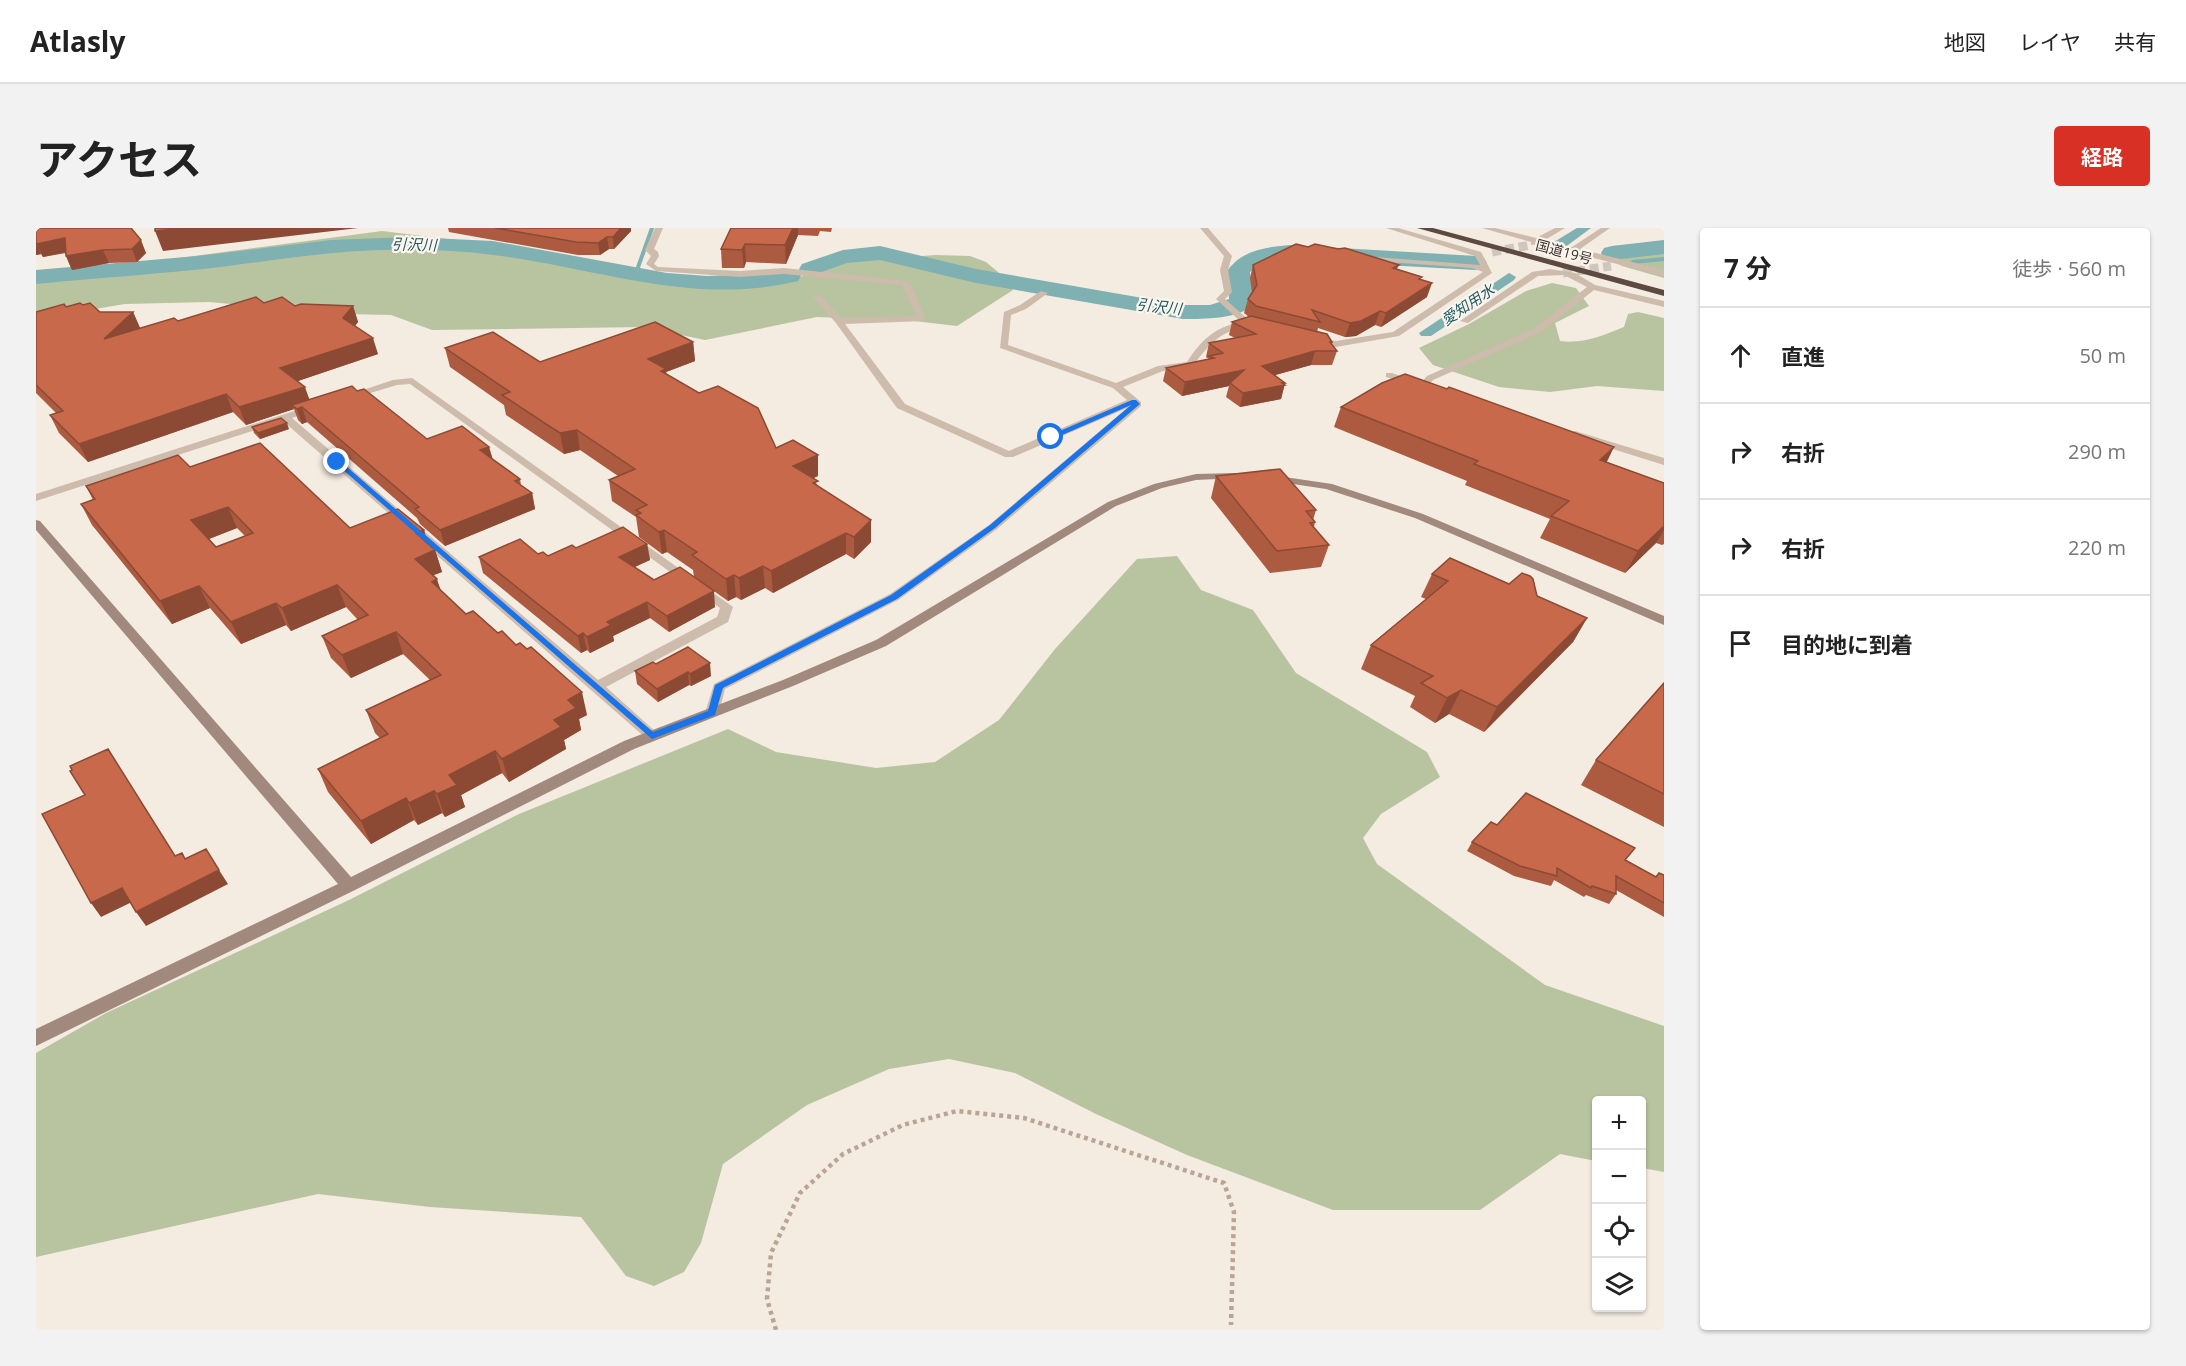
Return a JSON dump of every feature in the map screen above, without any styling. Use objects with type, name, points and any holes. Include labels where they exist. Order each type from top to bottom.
[{"type":"highway","name":"国道19号","points":[[1422,228],[1664,293]]},
{"type":"highway","name":"国道19号","points":[[1447,228],[1664,286]]},
{"type":"street","points":[[659,228],[649,250],[656,256],[650,264],[656,269],[740,274],[784,271],[904,283],[908,286],[921,319],[839,321]]},
{"type":"street","points":[[1204,228],[1228,256],[1224,270],[1228,292],[1220,299],[1248,324]]},
{"type":"street","points":[[1390,228],[1478,256],[1488,270]]},
{"type":"street","points":[[1486,228],[1534,243],[1664,273]]},
{"type":"street","points":[[1534,243],[1561,228]]},
{"type":"street","points":[[1572,251],[1606,228]]},
{"type":"street","points":[[1488,270],[1472,266],[1355,254],[1457,258],[1492,252]]},
{"type":"street","points":[[1611,266],[1635,266]]},
{"type":"street","points":[[1301,338],[1336,344],[1396,334],[1488,273],[1488,270]]},
{"type":"street","points":[[1465,321],[1535,274],[1553,270],[1583,279],[1592,287],[1664,304]]},
{"type":"street","points":[[1423,386],[1442,373],[1538,330],[1592,287]]},
{"type":"street","points":[[712,713],[719,687],[894,597],[993,526],[1137,404],[1116,386],[1003,346],[1007,314],[1023,307],[1044,293]]},
{"type":"street","points":[[817,297],[839,321],[901,406],[1009,455],[1134,401]]},
{"type":"street","points":[[1116,386],[1161,369],[1190,364],[1200,348],[1217,332],[1228,327],[1248,324],[1266,328]]},
{"type":"street","points":[[1389,375],[1434,389]]},
{"type":"street","points":[[36,498],[396,382],[412,381],[727,607],[723,619],[597,686]]},
{"type":"street","points":[[285,417],[652,736]]},
{"type":"street","points":[[1565,431],[1664,462]]},
{"type":"street","points":[[36,1038],[349,886],[629,745],[881,643],[1112,504],[1158,486],[1196,477],[1241,475],[1288,479],[1362,495],[1419,516],[1664,621]]},
{"type":"street","points":[[36,524],[349,886]]},
{"type":"path","points":[[776,1330],[766,1299],[771,1253],[800,1193],[843,1154],[903,1125],[957,1111],[1024,1118],[1224,1183],[1234,1212],[1231,1325]]},
{"type":"green space","points":[[382,231],[488,244],[592,271],[682,286],[739,286],[797,278],[844,262],[935,255],[970,256],[986,262],[1004,277],[1013,290],[957,326],[914,321],[817,317],[705,340],[643,327],[432,330],[391,315],[345,314],[209,302],[125,304],[71,313],[36,322],[36,277]]},
{"type":"green space","points":[[1664,241],[1664,278],[1622,266],[1609,258],[1614,246]]},
{"type":"green space","points":[[1552,283],[1576,288],[1589,306],[1555,323],[1560,341],[1585,340],[1624,327],[1628,314],[1638,312],[1664,318],[1664,391],[1597,386],[1550,392],[1499,387],[1433,365],[1419,348],[1469,324],[1526,291]]},
{"type":"green space","points":[[1177,556],[1201,590],[1253,610],[1296,673],[1427,752],[1440,777],[1381,814],[1363,838],[1377,864],[1545,985],[1664,1026],[1664,1172],[1646,1169],[1646,1096],[1592,1096],[1592,1160],[1560,1154],[1480,1210],[1333,1210],[1187,1155],[1096,1114],[1015,1073],[949,1059],[889,1069],[807,1105],[723,1164],[701,1243],[684,1272],[654,1286],[626,1276],[581,1217],[430,1207],[318,1194],[36,1257],[36,1053],[106,1013],[349,900],[519,814],[728,729],[776,752],[876,768],[935,762],[999,720],[1055,649],[1137,559]]},
{"type":"building","points":[[36,228],[131,228],[141,240],[132,249],[103,250],[66,256],[65,238],[37,244]]},
{"type":"building","points":[[155,228],[184,228],[155,231]]},
{"type":"building","points":[[495,228],[621,228],[613,237],[607,237],[598,243],[576,242]]},
{"type":"building","points":[[731,228],[793,228],[785,245],[745,244],[742,250],[721,249]]},
{"type":"building","points":[[1296,244],[1308,247],[1315,244],[1338,249],[1345,248],[1399,265],[1393,268],[1422,277],[1419,279],[1432,283],[1386,313],[1380,311],[1361,321],[1350,323],[1312,310],[1320,322],[1256,306],[1248,299],[1257,285],[1253,265]]},
{"type":"building","points":[[256,297],[264,303],[282,297],[295,306],[301,304],[353,306],[343,318],[373,338],[280,368],[305,387],[239,407],[226,394],[79,444],[50,415],[63,411],[36,385],[36,312],[64,304],[66,307],[90,303],[100,312],[133,312],[104,339],[174,318],[178,321]]},
{"type":"building","points":[[1251,316],[1327,334],[1337,351],[1315,351],[1262,366],[1285,385],[1243,393],[1230,383],[1244,370],[1185,382],[1166,368],[1214,358],[1209,356],[1223,353],[1209,343],[1256,334],[1232,322]]},
{"type":"building","points":[[655,322],[693,342],[648,359],[666,369],[661,371],[699,393],[718,386],[758,408],[776,448],[793,440],[818,455],[793,466],[818,481],[813,483],[871,520],[854,537],[846,533],[771,571],[763,566],[739,578],[734,575],[726,579],[692,555],[697,552],[664,530],[659,532],[636,515],[641,513],[636,510],[647,505],[609,480],[635,469],[577,430],[560,433],[549,426],[502,395],[510,392],[445,348],[493,332],[540,362]]},
{"type":"building","points":[[1405,374],[1447,389],[1449,387],[1614,447],[1600,460],[1664,483],[1664,526],[1638,551],[1551,516],[1569,501],[1474,464],[1478,461],[1341,407],[1382,383]]},
{"type":"building","points":[[352,386],[357,391],[364,389],[427,439],[462,426],[489,447],[480,450],[520,479],[515,481],[532,493],[440,530],[415,509],[419,507],[302,407],[297,409],[292,405]]},
{"type":"building","points":[[281,418],[287,423],[258,433],[252,427]]},
{"type":"building","points":[[260,443],[350,528],[398,509],[424,530],[416,533],[435,550],[415,559],[437,579],[432,582],[466,614],[473,611],[498,633],[502,631],[516,645],[520,643],[527,649],[531,647],[582,692],[568,700],[576,708],[554,720],[561,727],[502,759],[495,751],[449,775],[457,785],[437,794],[434,791],[409,803],[406,798],[361,821],[318,769],[388,734],[366,710],[441,675],[396,632],[342,655],[322,636],[368,615],[337,585],[282,608],[276,603],[231,622],[199,586],[160,601],[81,504],[95,499],[86,486],[178,455],[190,467]],"holes":[[[228,507],[253,533],[216,547],[191,520]]]},
{"type":"building","points":[[1280,469],[1316,510],[1306,511],[1315,522],[1310,523],[1329,545],[1277,551],[1216,476]]},
{"type":"building","points":[[623,527],[647,544],[619,557],[654,580],[680,567],[714,591],[667,616],[647,602],[607,622],[611,625],[587,637],[583,633],[578,636],[479,557],[520,539],[538,554],[543,552],[548,556],[572,545],[576,548]]},
{"type":"building","points":[[1450,558],[1509,584],[1522,573],[1530,576],[1533,579],[1537,596],[1587,618],[1497,707],[1461,690],[1447,698],[1421,683],[1433,676],[1371,645],[1448,581],[1432,574]]},
{"type":"building","points":[[688,647],[710,663],[657,689],[635,671],[653,662],[656,664]]},
{"type":"building","points":[[1664,683],[1664,794],[1596,760]]},
{"type":"building","points":[[108,749],[175,856],[182,853],[185,859],[206,849],[219,870],[136,912],[122,888],[91,903],[42,814],[85,795],[70,771],[72,770],[70,766]]},
{"type":"building","points":[[1526,793],[1635,848],[1625,860],[1656,877],[1659,873],[1664,875],[1664,903],[1616,876],[1616,894],[1592,886],[1591,888],[1557,868],[1557,876],[1520,866],[1472,842],[1491,822],[1497,825]]},
{"type":"waterway","points":[[636,273],[652,228]]},
{"type":"waterway","name":"愛知用水","points":[[1559,245],[1585,228]]},
{"type":"waterway","name":"引沢川","points":[[36,277],[197,263],[331,247],[409,243],[493,248],[667,280],[707,283],[758,281],[790,276]]},
{"type":"waterway","points":[[1612,253],[1664,247]]},
{"type":"waterway","name":"引沢川","points":[[810,269],[843,257],[880,253],[976,276],[1183,312],[1210,312],[1230,308],[1241,302],[1239,270],[1254,258],[1271,253],[1290,252],[1476,263]]},
{"type":"waterway","points":[[1633,262],[1664,259]]},
{"type":"waterway","name":"愛知用水","points":[[1426,333],[1509,277]]},
{"type":"tunnel","points":[[1492,252],[1531,245]]},
{"type":"tunnel","points":[[1563,273],[1611,266]]},
{"type":"route","points":[[337,462],[652,736],[712,713],[719,687],[894,597],[993,526],[1137,404],[1134,401],[1051,437]]}]
